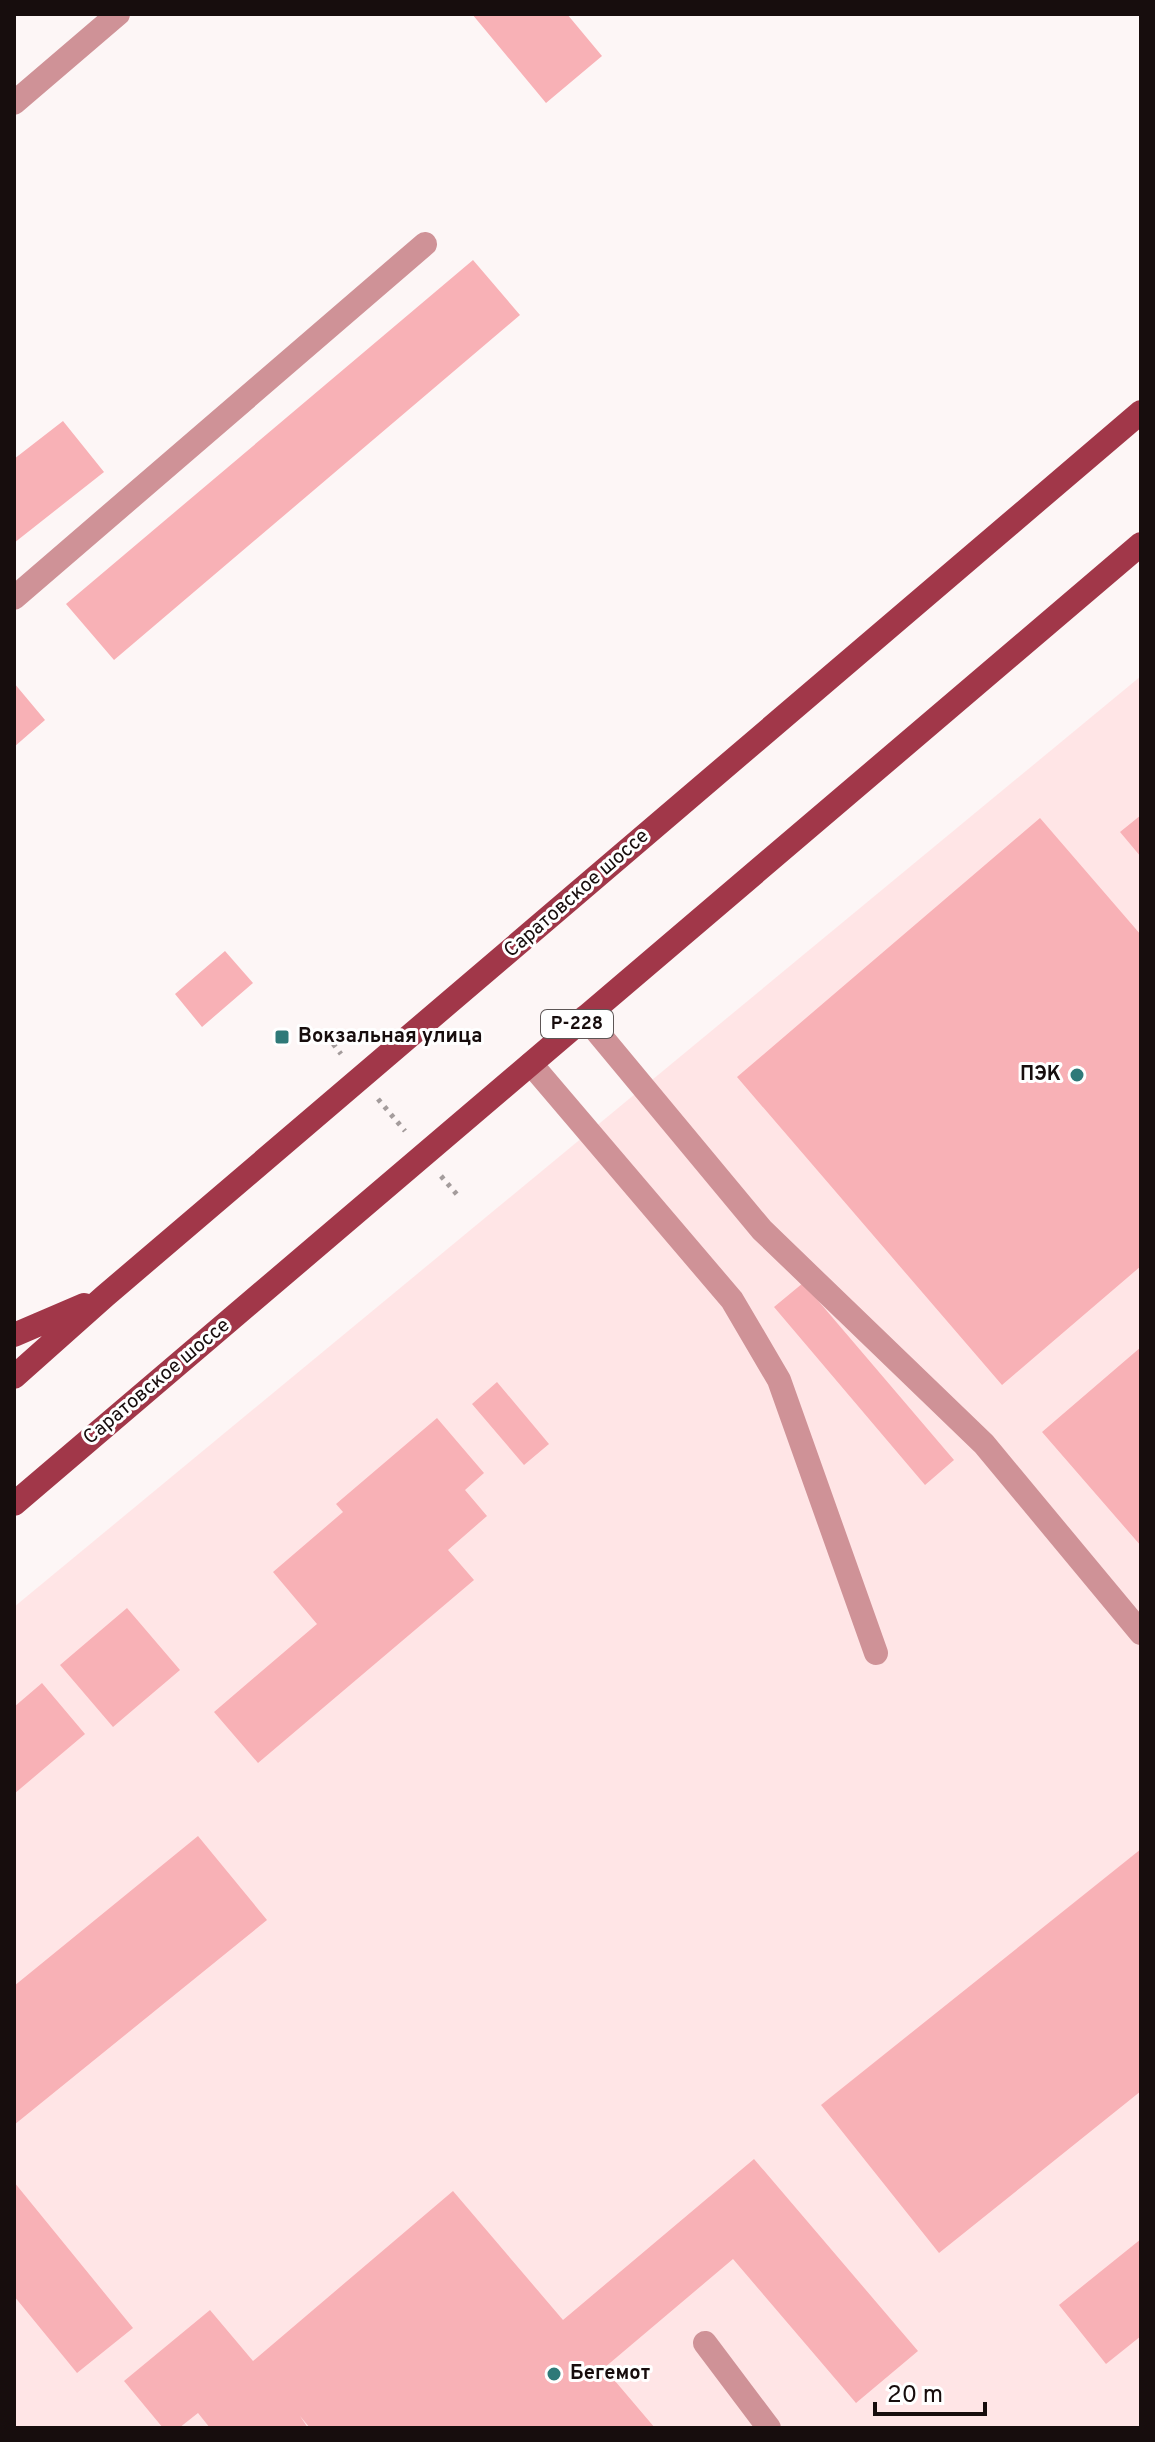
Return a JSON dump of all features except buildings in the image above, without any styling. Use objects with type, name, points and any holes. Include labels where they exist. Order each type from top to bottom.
[{"type":"main road","name":"Саратовское шоссе","points":[[14,1377],[1141,412]]},
{"type":"main road","name":"Саратовское шоссе","points":[[14,1504],[1141,544]]},
{"type":"main road","points":[[14,1335],[105,1296]]},
{"type":"lane","points":[[14,103],[118,14]]},
{"type":"lane","points":[[14,598],[425,244]]},
{"type":"lane","points":[[585,1017],[762,1230],[984,1444],[1141,1633]]},
{"type":"lane","points":[[531,1064],[732,1300],[779,1380],[876,1653]]},
{"type":"lane","points":[[705,2343],[769,2428]]},
{"type":"path","points":[[327,1036],[459,1197]]},
{"type":"shaded area","points":[[1141,676],[1141,2428],[14,2428],[14,1607]]},
{"type":"place","name":"Вокзальная улица","points":[[282,1037]]},
{"type":"place","name":"ПЭК","points":[[1077,1075]]},
{"type":"place","name":"Бегемот","points":[[554,2374]]}]
